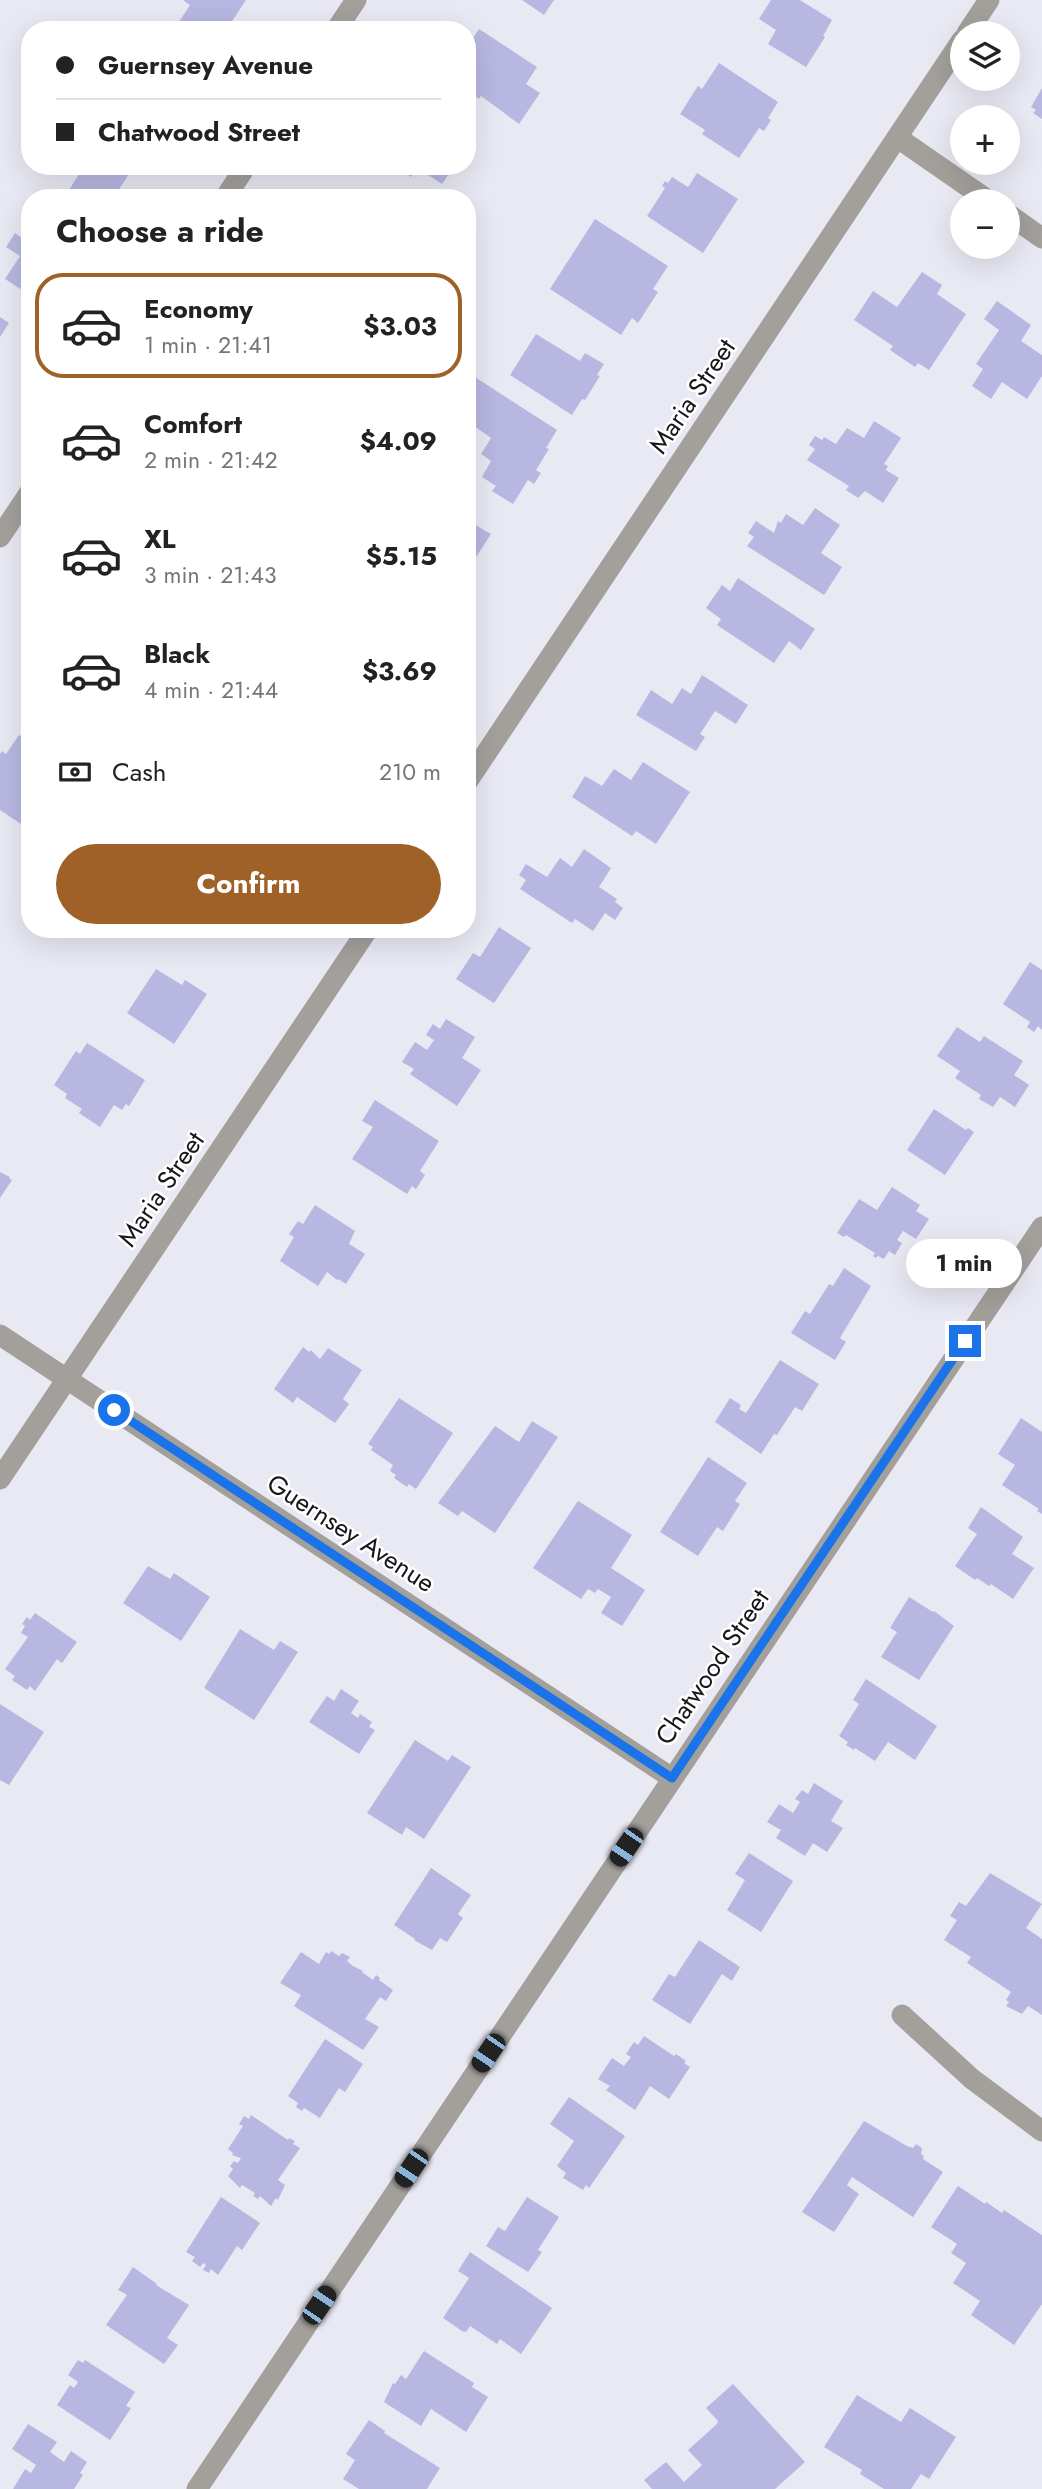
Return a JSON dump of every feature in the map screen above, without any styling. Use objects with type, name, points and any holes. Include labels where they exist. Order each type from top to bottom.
[{"type":"street","points":[[342,21],[356,0]]},
{"type":"street","points":[[975,21],[989,0]]},
{"type":"street","name":"Maria Street","points":[[476,769],[950,58]]},
{"type":"street","points":[[898,138],[972,189]]},
{"type":"street","points":[[1020,222],[1042,238]]},
{"type":"street","points":[[0,537],[21,506]]},
{"type":"street","name":"Maria Street","points":[[0,1479],[362,938]]},
{"type":"street","name":"Chatwood Street","points":[[197,2489],[1042,1227]]},
{"type":"street","name":"Guernsey Avenue","points":[[0,1335],[672,1778]]},
{"type":"street","points":[[902,2015],[972,2080],[1042,2131]]},
{"type":"building","points":[[183,0],[246,0],[232,21],[180,21],[190,5]]},
{"type":"building","points":[[522,0],[554,0],[544,15]]},
{"type":"building","points":[[771,0],[800,0],[832,20],[823,36],[825,37],[806,67],[768,44],[776,30],[759,19]]},
{"type":"building","points":[[479,29],[537,67],[526,84],[540,93],[519,124],[481,96],[479,99],[476,97],[476,34]]},
{"type":"building","points":[[719,63],[778,102],[764,131],[759,128],[739,158],[702,134],[705,130],[680,114],[698,86],[702,89]]},
{"type":"building","points":[[1042,88],[1042,119],[1033,113],[1036,110],[1031,107]]},
{"type":"building","points":[[697,173],[738,199],[703,253],[647,216],[665,188],[662,186],[665,181],[668,183],[672,177],[688,187]]},
{"type":"building","points":[[78,175],[128,175],[119,189],[70,189]]},
{"type":"building","points":[[428,175],[448,175],[442,184]]},
{"type":"building","points":[[595,219],[668,266],[653,289],[658,292],[638,323],[632,318],[621,335],[550,289]]},
{"type":"building","points":[[15,233],[21,238],[21,289],[5,279],[20,256],[6,247]]},
{"type":"building","points":[[922,272],[942,285],[937,294],[966,314],[929,370],[918,363],[915,367],[890,350],[893,346],[854,320],[873,291],[897,307]]},
{"type":"building","points":[[997,301],[1031,325],[1021,341],[1042,355],[1042,376],[1027,399],[1002,382],[991,399],[972,386],[983,369],[976,364],[999,330],[984,319]]},
{"type":"building","points":[[0,317],[9,323],[0,337]]},
{"type":"building","points":[[536,334],[580,361],[585,353],[604,364],[585,400],[582,399],[572,415],[510,375]]},
{"type":"building","points":[[476,378],[557,430],[536,470],[541,473],[534,484],[528,480],[513,504],[492,491],[496,486],[482,477],[491,461],[481,454],[491,438],[476,427]]},
{"type":"building","points":[[874,421],[901,438],[884,464],[888,466],[886,470],[899,478],[883,503],[865,491],[858,498],[846,490],[849,486],[807,460],[815,449],[809,445],[815,436],[822,440],[824,437],[836,444],[847,428],[864,438]]},
{"type":"building","points":[[815,508],[840,525],[821,553],[842,567],[824,595],[747,546],[754,537],[748,533],[756,521],[774,533],[778,521],[781,523],[786,514],[803,525]]},
{"type":"building","points":[[476,525],[491,534],[476,557]]},
{"type":"building","points":[[738,578],[815,629],[801,650],[789,641],[774,663],[717,625],[721,619],[706,608],[722,585],[730,591]]},
{"type":"building","points":[[702,675],[748,705],[736,724],[715,711],[700,734],[705,737],[696,751],[636,715],[651,690],[672,704],[682,688],[691,694]]},
{"type":"building","points":[[19,735],[21,736],[21,824],[0,810],[0,754],[2,751],[6,754]]},
{"type":"building","points":[[643,762],[690,792],[656,844],[636,831],[632,836],[572,797],[585,776],[602,786],[614,769],[631,780]]},
{"type":"building","points":[[584,849],[611,868],[599,887],[617,899],[615,902],[623,908],[615,920],[605,913],[593,931],[575,919],[572,923],[520,889],[526,880],[519,875],[526,864],[547,877],[560,858],[572,867]]},
{"type":"building","points":[[499,927],[531,948],[494,1003],[456,979],[473,953],[480,957]]},
{"type":"building","points":[[1030,962],[1042,970],[1042,1030],[1038,1026],[1034,1032],[1027,1027],[1030,1022],[1003,1004]]},
{"type":"building","points":[[156,969],[182,985],[185,980],[207,994],[174,1044],[127,1013]]},
{"type":"building","points":[[446,1019],[475,1037],[462,1058],[481,1070],[457,1106],[410,1074],[414,1069],[402,1062],[415,1042],[427,1050],[434,1040],[426,1035],[433,1024],[440,1029]]},
{"type":"building","points":[[957,1027],[980,1042],[984,1036],[1023,1061],[1014,1075],[1029,1085],[1015,1107],[1000,1097],[993,1107],[979,1099],[981,1095],[955,1078],[960,1071],[937,1056]]},
{"type":"building","points":[[87,1043],[145,1080],[129,1106],[126,1104],[122,1110],[114,1105],[100,1127],[79,1113],[82,1109],[65,1098],[67,1094],[54,1085],[76,1051],[80,1054]]},
{"type":"building","points":[[375,1100],[439,1141],[420,1171],[425,1175],[416,1189],[412,1186],[407,1194],[352,1159],[373,1127],[362,1121]]},
{"type":"building","points":[[934,1109],[966,1130],[968,1128],[974,1132],[945,1175],[907,1150]]},
{"type":"building","points":[[0,1172],[12,1180],[0,1198]]},
{"type":"building","points":[[892,1187],[920,1205],[916,1211],[929,1219],[916,1239],[903,1231],[897,1240],[902,1243],[895,1255],[889,1251],[884,1259],[878,1256],[876,1258],[873,1256],[875,1253],[846,1235],[844,1237],[837,1233],[859,1199],[877,1210]]},
{"type":"building","points":[[315,1205],[355,1231],[349,1244],[365,1254],[346,1284],[327,1272],[318,1286],[280,1261],[294,1237],[289,1234],[298,1221],[303,1224]]},
{"type":"building","points":[[844,1268],[871,1286],[840,1338],[846,1342],[835,1360],[791,1333],[805,1311],[810,1314],[829,1284],[833,1286]]},
{"type":"building","points":[[303,1347],[309,1352],[311,1350],[320,1359],[328,1348],[362,1370],[343,1399],[349,1404],[335,1423],[297,1397],[293,1403],[274,1389]]},
{"type":"building","points":[[780,1360],[819,1384],[802,1411],[795,1407],[761,1454],[715,1422],[730,1398],[741,1405],[739,1409],[746,1413]]},
{"type":"building","points":[[399,1398],[453,1433],[416,1489],[409,1484],[407,1487],[394,1478],[396,1475],[390,1471],[393,1465],[371,1450],[373,1447],[368,1444]]},
{"type":"building","points":[[1021,1418],[1042,1432],[1042,1514],[1037,1511],[1039,1509],[1002,1485],[1015,1465],[998,1454]]},
{"type":"building","points":[[532,1421],[558,1437],[495,1533],[462,1511],[458,1516],[438,1503],[495,1426],[519,1442]]},
{"type":"building","points":[[708,1457],[747,1483],[735,1501],[740,1504],[723,1531],[717,1527],[698,1556],[660,1532]]},
{"type":"building","points":[[578,1501],[632,1535],[611,1568],[645,1590],[622,1626],[601,1613],[611,1597],[598,1589],[595,1593],[588,1589],[581,1599],[533,1568]]},
{"type":"building","points":[[981,1507],[1023,1537],[1012,1554],[1034,1568],[1013,1599],[991,1584],[989,1586],[977,1578],[975,1580],[955,1566],[977,1534],[968,1528]]},
{"type":"building","points":[[148,1566],[170,1579],[174,1573],[210,1597],[181,1641],[123,1603]]},
{"type":"building","points":[[909,1597],[954,1626],[919,1680],[881,1657],[897,1632],[890,1628]]},
{"type":"building","points":[[35,1613],[77,1642],[62,1663],[57,1659],[35,1691],[30,1686],[27,1690],[12,1680],[15,1676],[5,1669],[28,1637],[21,1633],[25,1626],[22,1624],[27,1617],[30,1620]]},
{"type":"building","points":[[240,1629],[274,1650],[280,1641],[298,1652],[254,1720],[204,1688]]},
{"type":"building","points":[[866,1679],[937,1726],[915,1760],[888,1742],[875,1761],[846,1745],[848,1742],[839,1736],[859,1704],[853,1700]]},
{"type":"building","points":[[341,1689],[359,1701],[351,1713],[358,1718],[360,1714],[372,1722],[369,1727],[375,1730],[359,1754],[309,1722],[327,1696],[334,1701]]},
{"type":"building","points":[[0,1704],[44,1732],[9,1785],[0,1780]]},
{"type":"building","points":[[415,1740],[448,1761],[452,1755],[471,1767],[424,1839],[406,1827],[402,1835],[367,1813]]},
{"type":"building","points":[[814,1783],[843,1801],[831,1821],[843,1828],[827,1852],[813,1843],[805,1856],[776,1838],[781,1830],[767,1822],[779,1804],[793,1813],[800,1802],[795,1799],[802,1790],[808,1794]]},
{"type":"building","points":[[749,1853],[793,1881],[761,1932],[727,1910],[745,1880],[735,1874]]},
{"type":"building","points":[[431,1868],[471,1895],[458,1914],[463,1918],[447,1942],[440,1938],[432,1950],[394,1925]]},
{"type":"building","points":[[990,1873],[1042,1904],[1026,1928],[1042,1939],[1042,2015],[1028,2006],[1022,2014],[1006,2006],[1011,1992],[967,1963],[971,1957],[944,1940],[957,1920],[950,1916],[959,1902],[966,1906]]},
{"type":"building","points":[[699,1940],[740,1967],[732,1981],[722,1974],[690,2024],[652,2000],[669,1974],[675,1977]]},
{"type":"building","points":[[331,1951],[339,1956],[342,1953],[350,1957],[347,1961],[353,1966],[373,1980],[376,1975],[393,1990],[386,2001],[380,1997],[365,2019],[379,2027],[363,2050],[294,2006],[301,1995],[280,1983],[301,1952],[319,1964],[326,1952],[329,1954]]},
{"type":"building","points":[[644,2036],[674,2056],[676,2054],[690,2067],[669,2099],[650,2086],[635,2110],[606,2090],[610,2086],[598,2079],[612,2058],[624,2066],[631,2057],[626,2054],[634,2042],[638,2045]]},
{"type":"building","points":[[325,2039],[363,2064],[345,2092],[339,2088],[320,2118],[304,2108],[302,2111],[296,2107],[298,2103],[288,2096]]},
{"type":"building","points":[[569,2097],[625,2136],[589,2188],[586,2185],[583,2190],[563,2178],[566,2173],[557,2166],[574,2141],[550,2124]]},
{"type":"building","points":[[251,2115],[288,2140],[289,2138],[295,2141],[293,2144],[300,2148],[278,2180],[285,2185],[278,2200],[276,2198],[271,2206],[260,2196],[258,2199],[253,2196],[255,2193],[242,2185],[240,2188],[228,2176],[233,2169],[230,2166],[234,2161],[238,2163],[241,2158],[232,2155],[228,2149],[243,2126],[239,2124],[244,2116],[249,2119]]},
{"type":"building","points":[[864,2121],[907,2146],[913,2148],[916,2144],[922,2148],[923,2159],[943,2172],[913,2217],[852,2177],[847,2185],[859,2194],[834,2232],[802,2212]]},
{"type":"building","points":[[958,2186],[1002,2213],[1004,2210],[1042,2235],[1042,2304],[1014,2345],[971,2315],[980,2301],[953,2283],[966,2263],[951,2253],[957,2244],[931,2227]]},
{"type":"building","points":[[221,2197],[260,2223],[242,2250],[237,2246],[218,2275],[211,2269],[209,2273],[203,2270],[206,2265],[203,2263],[200,2267],[192,2261],[195,2257],[186,2252]]},
{"type":"building","points":[[527,2197],[559,2217],[538,2250],[542,2252],[528,2272],[486,2246],[498,2227],[505,2231]]},
{"type":"building","points":[[470,2252],[552,2308],[521,2354],[500,2339],[497,2344],[470,2326],[466,2332],[462,2331],[443,2318],[469,2278],[458,2271]]},
{"type":"building","points":[[133,2267],[189,2305],[167,2338],[178,2345],[164,2364],[106,2325],[127,2295],[118,2290]]},
{"type":"building","points":[[424,2351],[474,2383],[472,2387],[488,2397],[466,2432],[431,2409],[421,2426],[384,2402],[393,2383],[395,2384],[401,2375],[406,2379]]},
{"type":"building","points":[[78,2360],[83,2363],[85,2360],[135,2392],[126,2406],[131,2408],[110,2440],[57,2405],[70,2385],[74,2388],[78,2382],[68,2375]]},
{"type":"building","points":[[733,2384],[805,2462],[775,2489],[652,2489],[644,2480],[666,2462],[684,2482],[702,2465],[688,2450],[717,2424],[718,2421],[706,2408]]},
{"type":"building","points":[[857,2395],[901,2422],[910,2408],[956,2437],[929,2479],[921,2474],[911,2489],[884,2489],[860,2474],[862,2470],[824,2447]]},
{"type":"building","points":[[369,2420],[385,2431],[384,2433],[440,2468],[427,2489],[359,2489],[343,2479],[355,2460],[346,2454]]},
{"type":"building","points":[[28,2424],[57,2442],[50,2452],[64,2462],[71,2451],[87,2462],[74,2489],[13,2489],[25,2469],[31,2473],[36,2465],[12,2449]]},
{"type":"route","points":[[114,1410],[672,1778],[965,1341]]}]
